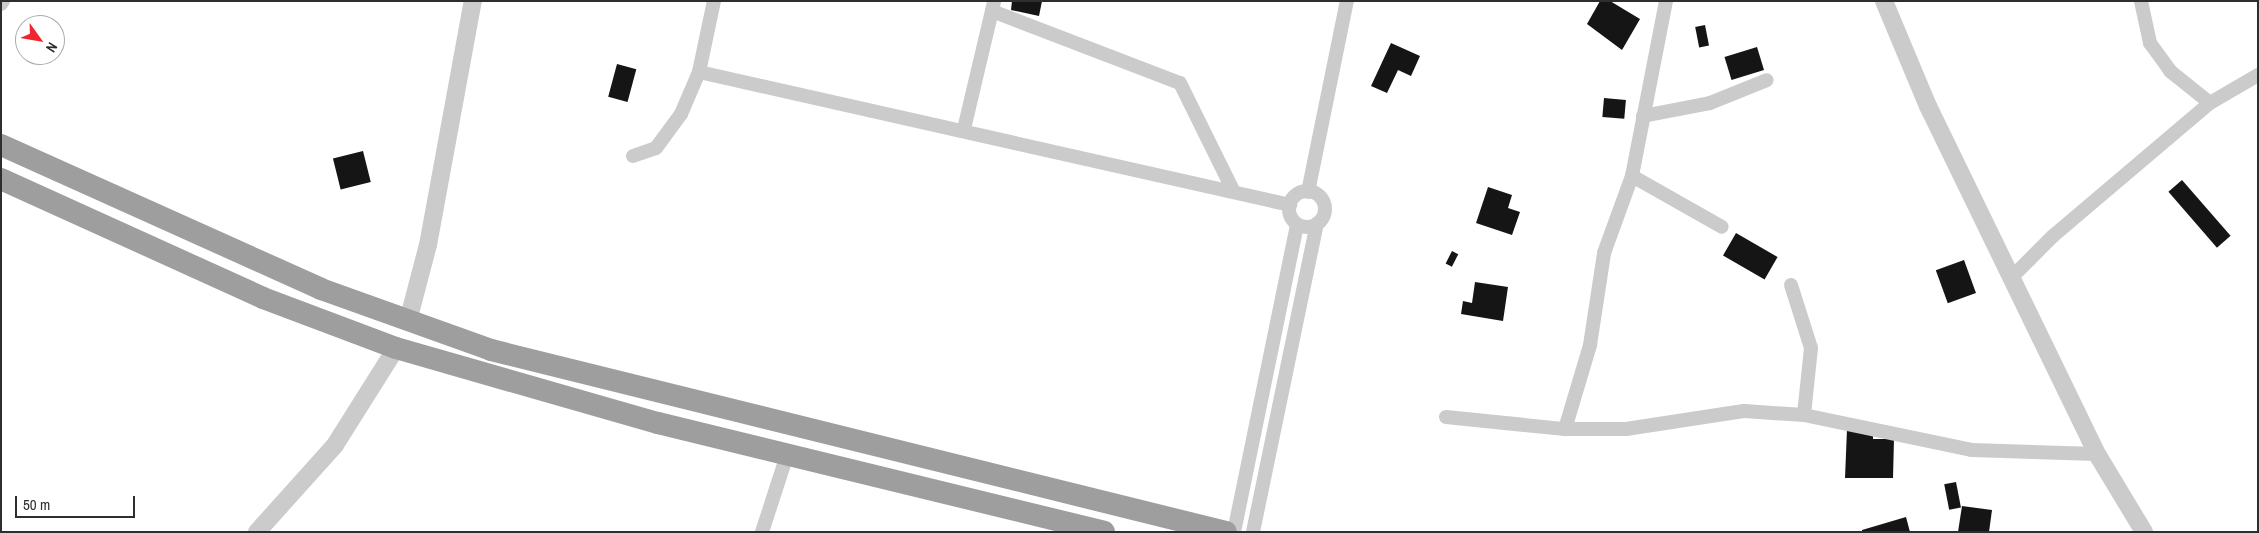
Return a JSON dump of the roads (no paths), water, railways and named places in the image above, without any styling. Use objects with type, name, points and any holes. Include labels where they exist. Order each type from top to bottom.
[{"type":"highway","points":[[1,145],[210,241],[408,321],[491,350],[623,386],[1226,532]]},
{"type":"highway","points":[[1,179],[263,298],[396,348],[513,384],[787,455],[1104,532]]},
{"type":"street","points":[[408,321],[428,245],[473,1]]},
{"type":"street","points":[[633,156],[656,148],[669,134],[699,72],[714,1]]},
{"type":"street","points":[[1308,192],[1347,1]]},
{"type":"street","points":[[1565,429],[1590,345],[1604,253],[1632,176],[1666,1]]},
{"type":"street","points":[[1884,1],[1928,106],[2097,454],[2144,532]]},
{"type":"street","points":[[2141,1],[2150,43],[2170,71],[2210,103]]},
{"type":"street","points":[[964,129],[993,6],[1180,83],[1232,188]]},
{"type":"street","points":[[699,72],[1232,188],[1290,205]]},
{"type":"street","points":[[2011,278],[2053,236],[2210,103],[2258,75]]},
{"type":"street","points":[[1643,116],[1710,103],[1767,80]]},
{"type":"street","points":[[1632,176],[1722,227]]},
{"type":"street","points":[[1290,205],[1296,195],[1308,192]]},
{"type":"street","points":[[1253,532],[1317,224],[1324,204],[1308,192]]},
{"type":"street","points":[[1234,532],[1297,224],[1290,205]]},
{"type":"street","points":[[1297,224],[1317,224]]},
{"type":"street","points":[[1791,285],[1810,348],[1804,416]]},
{"type":"street","points":[[257,532],[335,445],[396,348]]},
{"type":"street","points":[[1446,416],[1565,429],[1626,430],[1744,411],[1804,416],[1971,450],[2097,454]]},
{"type":"street","points":[[762,532],[787,455]]}]
